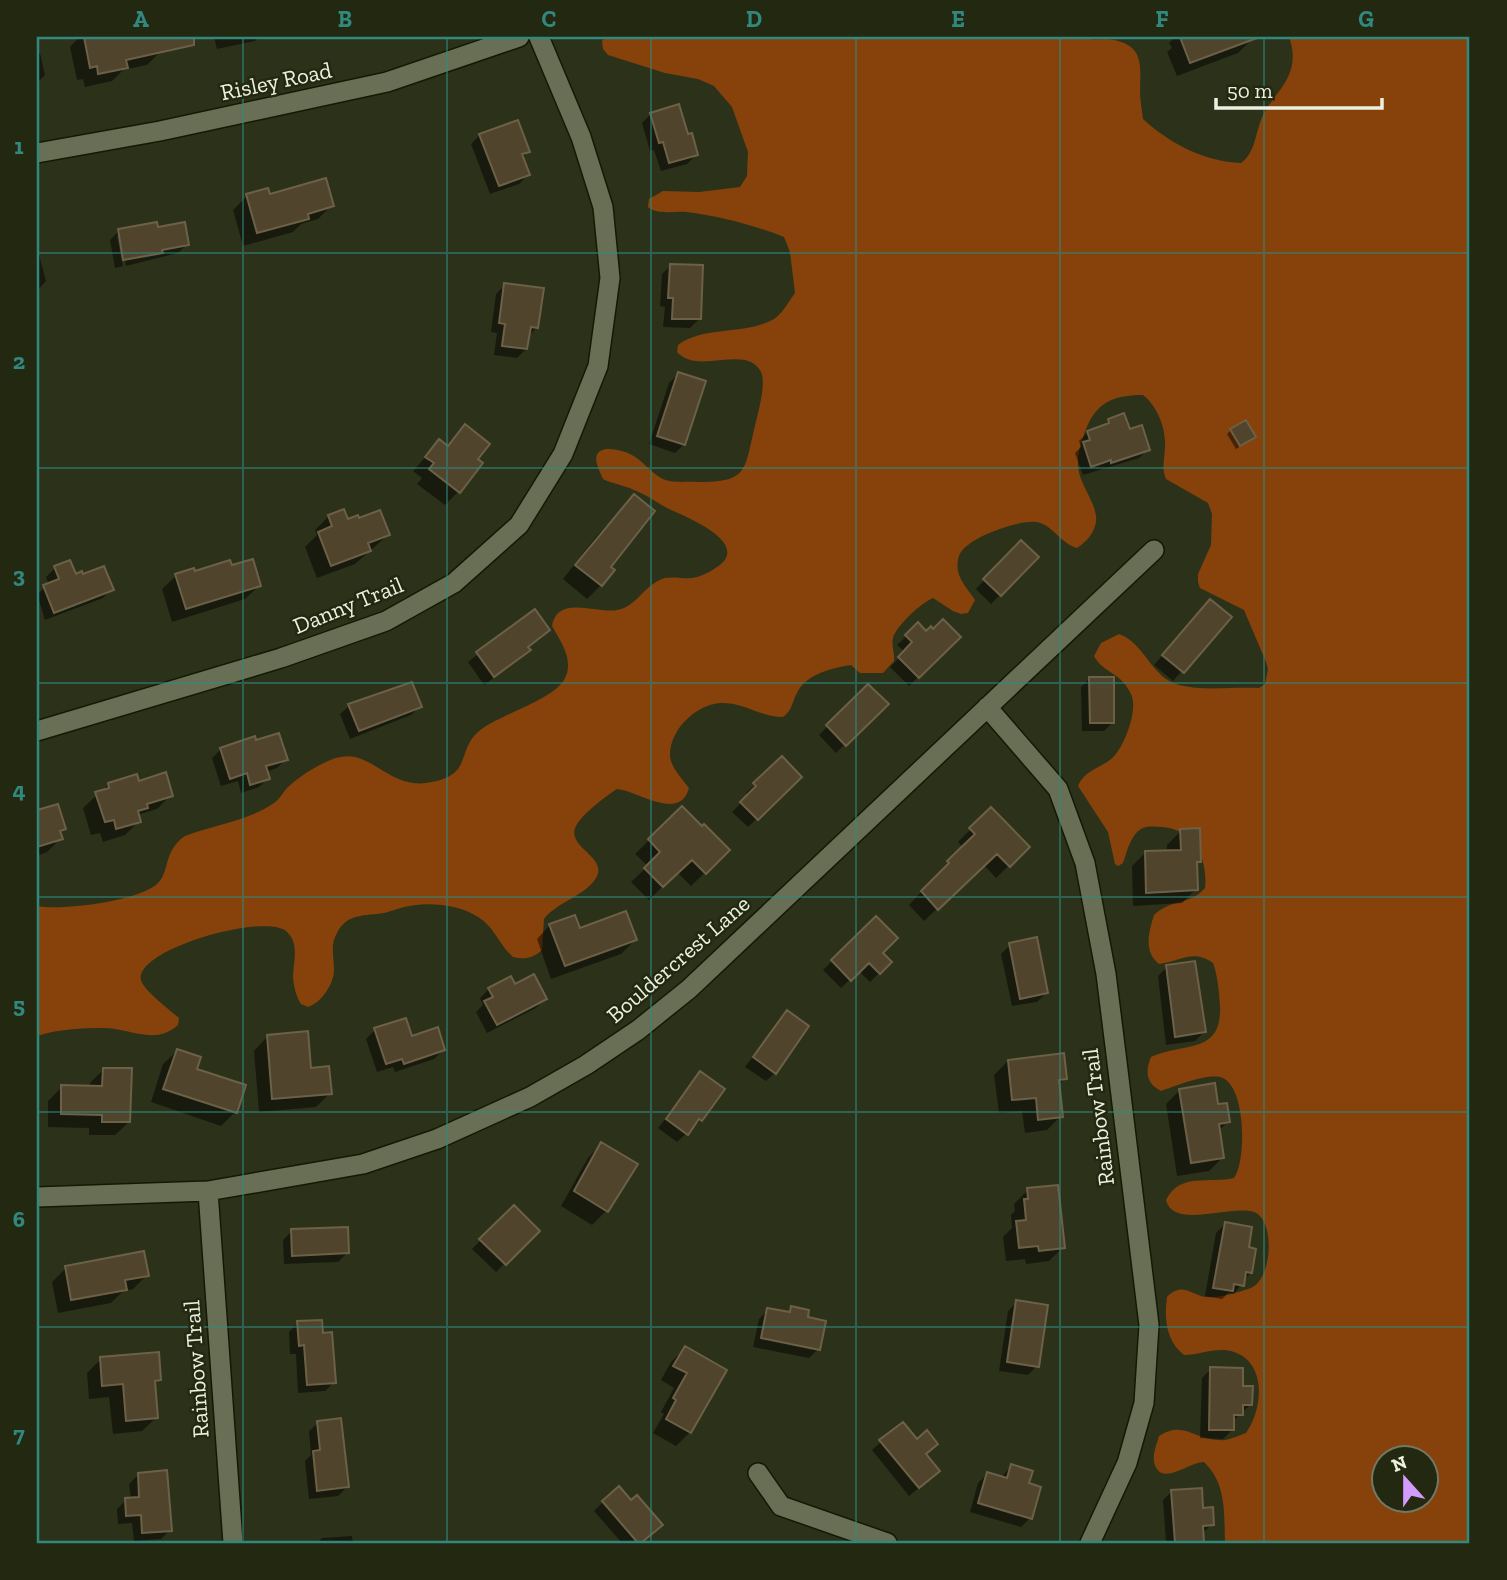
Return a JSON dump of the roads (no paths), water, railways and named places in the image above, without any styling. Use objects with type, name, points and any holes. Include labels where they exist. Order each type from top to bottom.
[{"type":"street","name":"Risley Road","points":[[37,153],[160,131],[387,82],[519,37]]},
{"type":"street","name":"Danny Trail","points":[[37,731],[281,658],[386,621],[454,583],[519,525],[563,454],[598,366],[610,278],[603,207],[581,137],[539,37]]},
{"type":"street","name":"Bouldercrest Lane","points":[[37,1197],[208,1191],[363,1164],[449,1133],[530,1097],[586,1065],[638,1030],[689,989],[1154,551]]},
{"type":"street","name":"Rainbow Trail","points":[[987,706],[1058,789],[1085,863],[1106,974],[1116,1055],[1149,1325],[1144,1403],[1127,1463],[1090,1543]]},
{"type":"street","name":"Rainbow Trail","points":[[208,1191],[233,1543]]},
{"type":"street","points":[[758,1473],[781,1506],[887,1543]]}]
